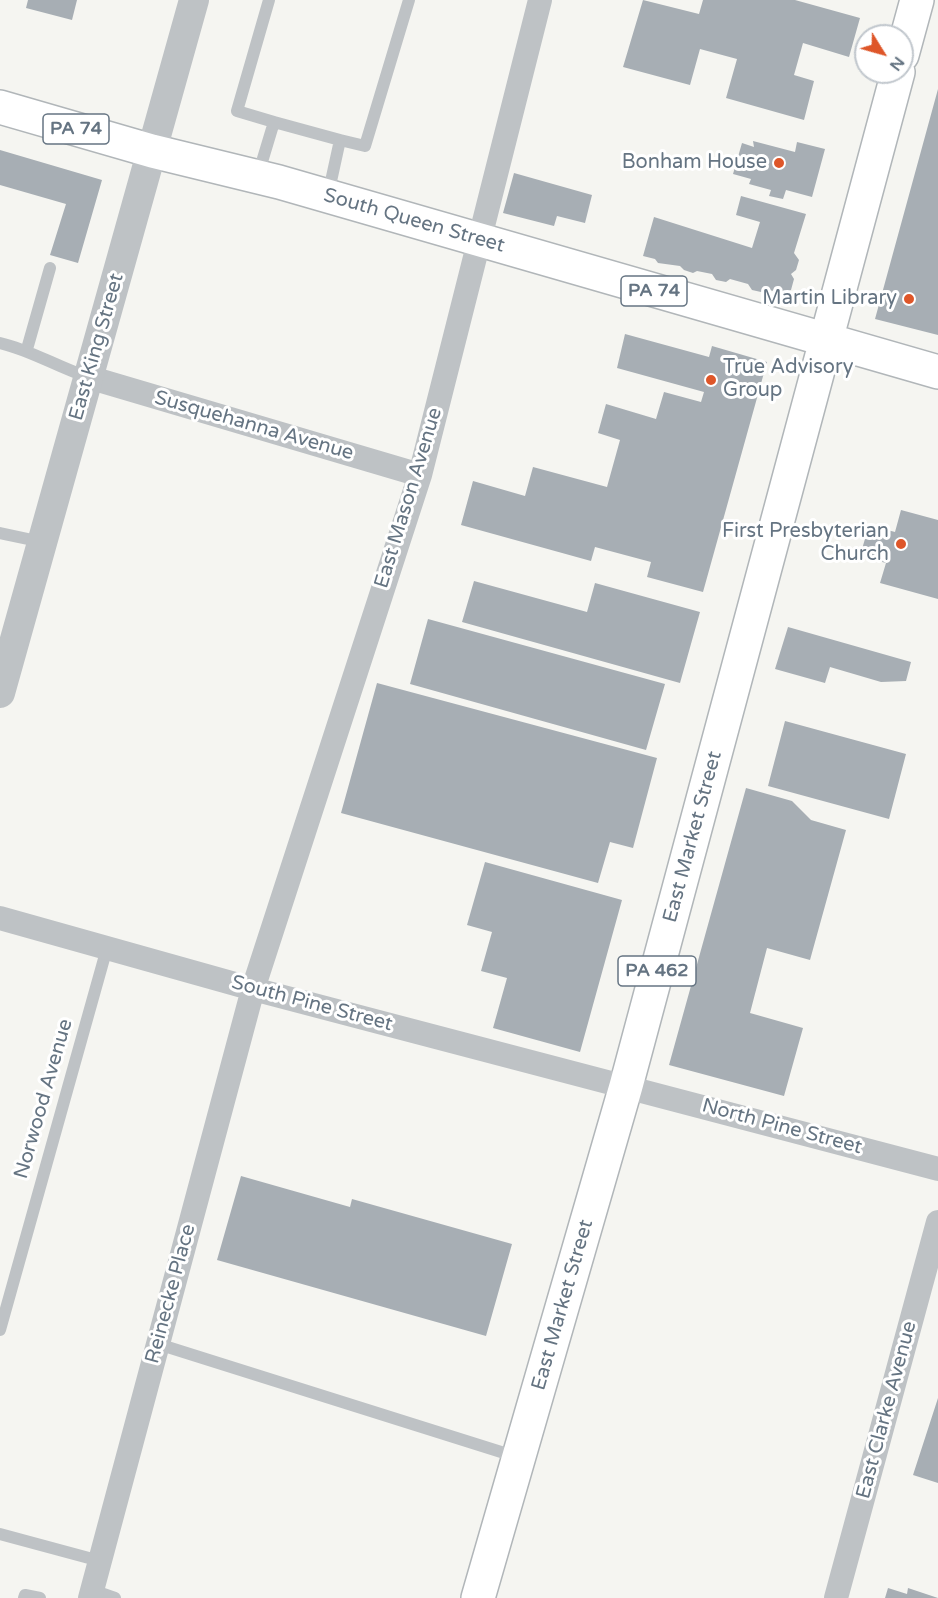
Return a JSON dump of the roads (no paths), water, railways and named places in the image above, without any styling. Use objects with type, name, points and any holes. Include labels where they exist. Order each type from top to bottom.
[{"type":"main road","points":[[911,24],[917,0]]},
{"type":"main road","name":"East Market Street","points":[[478,1598],[626,1086],[895,84]]},
{"type":"main road","name":"South Queen Street","points":[[0,107],[152,151],[328,196],[827,342]]},
{"type":"main road","name":"PA 74","points":[[827,342],[938,372]]},
{"type":"street","name":"East King Street","points":[[0,693],[194,0]]},
{"type":"street","name":"East Mason Avenue","points":[[253,989],[420,475],[540,0]]},
{"type":"street","name":"Susquehanna Avenue","points":[[88,377],[420,475]]},
{"type":"street","name":"South Pine Street","points":[[0,918],[253,989],[626,1086]]},
{"type":"street","name":"Reinecke Place","points":[[91,1594],[253,989]]},
{"type":"street","name":"North Pine Street","points":[[626,1086],[938,1169]]},
{"type":"street","name":"East Clarke Avenue","points":[[836,1598],[938,1222]]},
{"type":"lane","points":[[269,0],[237,111],[366,146],[409,0]]},
{"type":"lane","points":[[257,177],[274,122]]},
{"type":"lane","points":[[328,196],[340,140]]},
{"type":"lane","points":[[27,349],[50,268]]},
{"type":"lane","points":[[0,343],[27,349],[59,367],[88,377]]},
{"type":"lane","points":[[0,533],[42,542]]},
{"type":"lane","name":"Norwood Avenue","points":[[0,1330],[107,948]]},
{"type":"lane","points":[[158,1344],[519,1458]]},
{"type":"lane","points":[[0,1534],[100,1561]]},
{"type":"lane","points":[[91,1594],[115,1598]]},
{"type":"lane","points":[[24,1598],[25,1595],[40,1598]]},
{"type":"place","name":"Bonham House","points":[[779,163]]},
{"type":"place","name":"Martin Library","points":[[909,299]]},
{"type":"place","name":"True Advisory Group","points":[[711,380]]},
{"type":"place","name":"First Presbyterian Church","points":[[901,544]]}]
